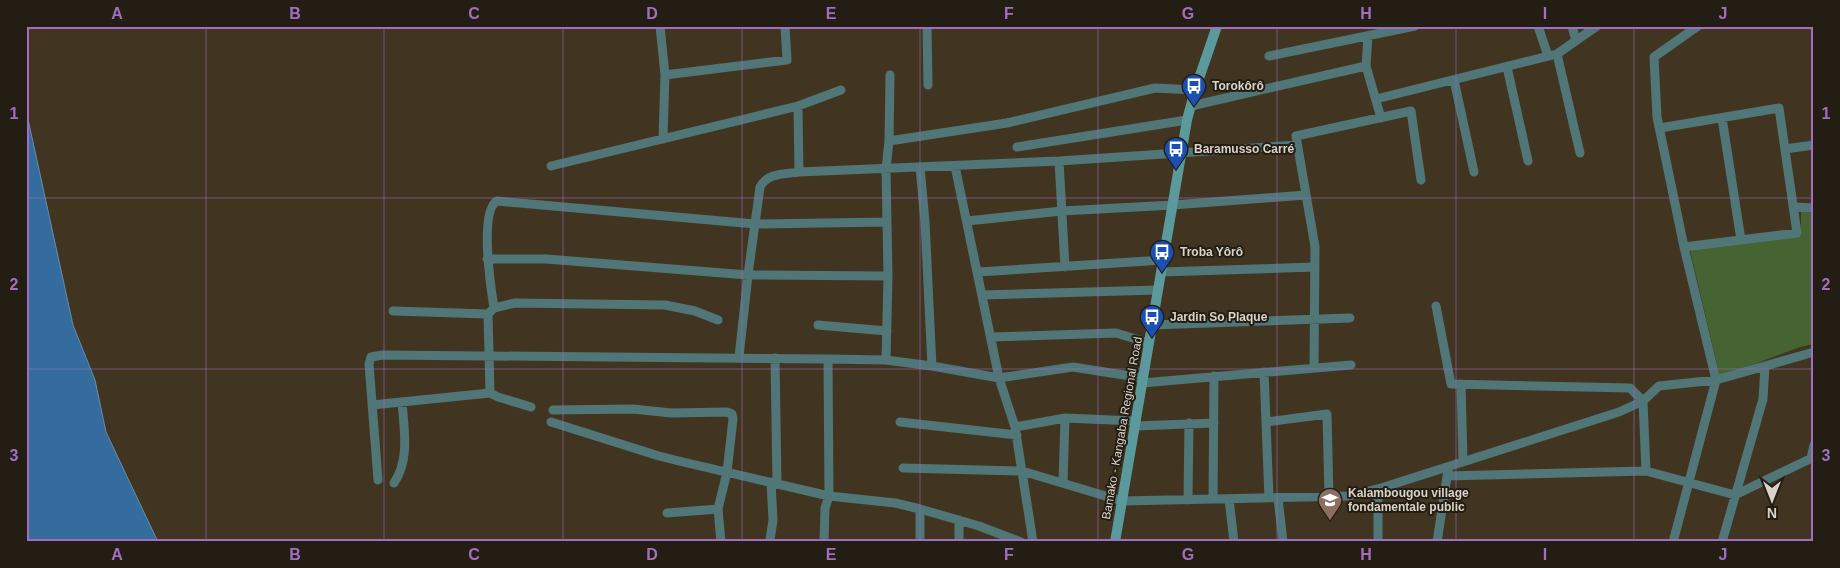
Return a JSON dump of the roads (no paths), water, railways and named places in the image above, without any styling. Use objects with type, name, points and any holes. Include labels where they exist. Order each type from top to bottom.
[{"type":"street","points":[[660,26],[665,75],[663,139]]},
{"type":"street","points":[[665,75],[787,60],[785,26]]},
{"type":"street","points":[[927,26],[928,85]]},
{"type":"street","name":"Bamako - Kangaba Regional Road","points":[[1115,542],[1187,120],[1217,26]]},
{"type":"street","points":[[1270,56],[1368,36],[1379,30],[1415,26]]},
{"type":"street","points":[[1538,26],[1548,56]]},
{"type":"street","points":[[1572,26],[1576,41]]},
{"type":"street","points":[[1376,99],[1558,54],[1597,26]]},
{"type":"street","points":[[1673,542],[1716,380],[1684,247],[1657,117],[1654,57],[1698,26]]},
{"type":"street","points":[[1368,36],[1366,66],[1382,118]]},
{"type":"street","points":[[1558,54],[1580,154]]},
{"type":"street","points":[[1191,106],[1366,66]]},
{"type":"street","points":[[1507,66],[1528,161]]},
{"type":"street","points":[[886,360],[888,276],[886,169],[890,141],[890,75]]},
{"type":"street","points":[[1454,80],[1474,172]]},
{"type":"street","points":[[890,141],[1007,123],[1155,88],[1195,90]]},
{"type":"street","points":[[551,166],[798,106],[840,90]]},
{"type":"street","points":[[798,106],[800,172]]},
{"type":"street","points":[[1660,128],[1779,108],[1796,233],[1684,247]]},
{"type":"street","points":[[1314,368],[1315,247],[1296,136],[1411,111],[1421,180]]},
{"type":"street","points":[[1722,118],[1742,240]]},
{"type":"street","points":[[1017,147],[1187,120]]},
{"type":"street","points":[[740,357],[748,275],[760,187],[764,180],[773,176],[800,172],[1059,161],[1298,145]]},
{"type":"street","points":[[1785,149],[1814,145]]},
{"type":"street","points":[[1059,161],[1065,267]]},
{"type":"street","points":[[955,166],[999,378],[1016,431],[1033,542]]},
{"type":"street","points":[[920,167],[932,366]]},
{"type":"street","points":[[967,221],[1062,211],[1306,195]]},
{"type":"street","points":[[490,393],[491,311],[487,249],[491,206],[497,201],[755,224],[886,222]]},
{"type":"street","points":[[1793,207],[1814,208]]},
{"type":"street","points":[[487,259],[546,259],[748,275],[888,276]]},
{"type":"street","points":[[978,272],[1163,260]]},
{"type":"street","points":[[1161,272],[1315,267]]},
{"type":"street","points":[[982,295],[1158,290]]},
{"type":"street","points":[[393,311],[491,311],[515,303],[653,304],[695,311],[718,320]]},
{"type":"street","points":[[1436,306],[1452,384],[1630,388],[1644,401],[1646,471]]},
{"type":"street","points":[[1152,325],[1350,318]]},
{"type":"street","points":[[818,325],[887,331]]},
{"type":"street","points":[[991,337],[1116,333],[1149,343]]},
{"type":"street","points":[[903,468],[1022,471],[1122,501],[1348,496],[1378,489],[1619,412],[1644,401],[1659,386],[1716,380],[1814,352]]},
{"type":"street","points":[[378,480],[369,370],[371,357],[383,355],[740,357],[886,360],[999,378],[1073,366],[1142,380],[1351,365]]},
{"type":"street","points":[[770,540],[773,520],[775,358]]},
{"type":"street","points":[[824,542],[825,508],[828,496],[828,359]]},
{"type":"street","points":[[1722,542],[1763,398],[1765,366]]},
{"type":"street","points":[[1264,372],[1266,422],[1274,498],[1284,542]]},
{"type":"street","points":[[1213,499],[1214,376]]},
{"type":"street","points":[[1460,384],[1463,462]]},
{"type":"street","points":[[372,405],[490,393],[531,407]]},
{"type":"street","points":[[394,483],[399,476],[404,458],[405,442],[402,402]]},
{"type":"street","points":[[553,410],[633,410],[671,413],[727,412],[732,414],[727,472],[718,509],[721,542]]},
{"type":"street","points":[[1266,422],[1327,414],[1329,497]]},
{"type":"street","points":[[900,422],[1016,431],[1065,418],[1135,424],[1214,423]]},
{"type":"street","points":[[1063,483],[1065,418]]},
{"type":"street","points":[[551,422],[659,456],[828,496],[895,503],[920,509],[958,520],[999,538],[1020,542]]},
{"type":"street","points":[[1188,500],[1189,423]]},
{"type":"street","points":[[1447,476],[1646,471],[1735,495],[1813,457],[1814,445]]},
{"type":"street","points":[[1437,542],[1449,466]]},
{"type":"street","points":[[1378,489],[1378,542]]},
{"type":"street","points":[[1229,499],[1234,542]]},
{"type":"street","points":[[667,513],[718,509]]},
{"type":"street","points":[[920,509],[920,542]]},
{"type":"street","points":[[958,520],[959,542]]},
{"type":"water","points":[[26,110],[73,325],[95,380],[106,432],[158,542],[26,542]]},
{"type":"place","name":"Torokôrô","points":[[1194,107]]},
{"type":"place","name":"Baramusso Carré","points":[[1176,170]]},
{"type":"place","name":"Troba Yôrô","points":[[1162,273]]},
{"type":"place","name":"Jardin So Plaque","points":[[1152,338]]},
{"type":"place","name":"Kalambougou village fondamentale public","points":[[1330,521]]}]
